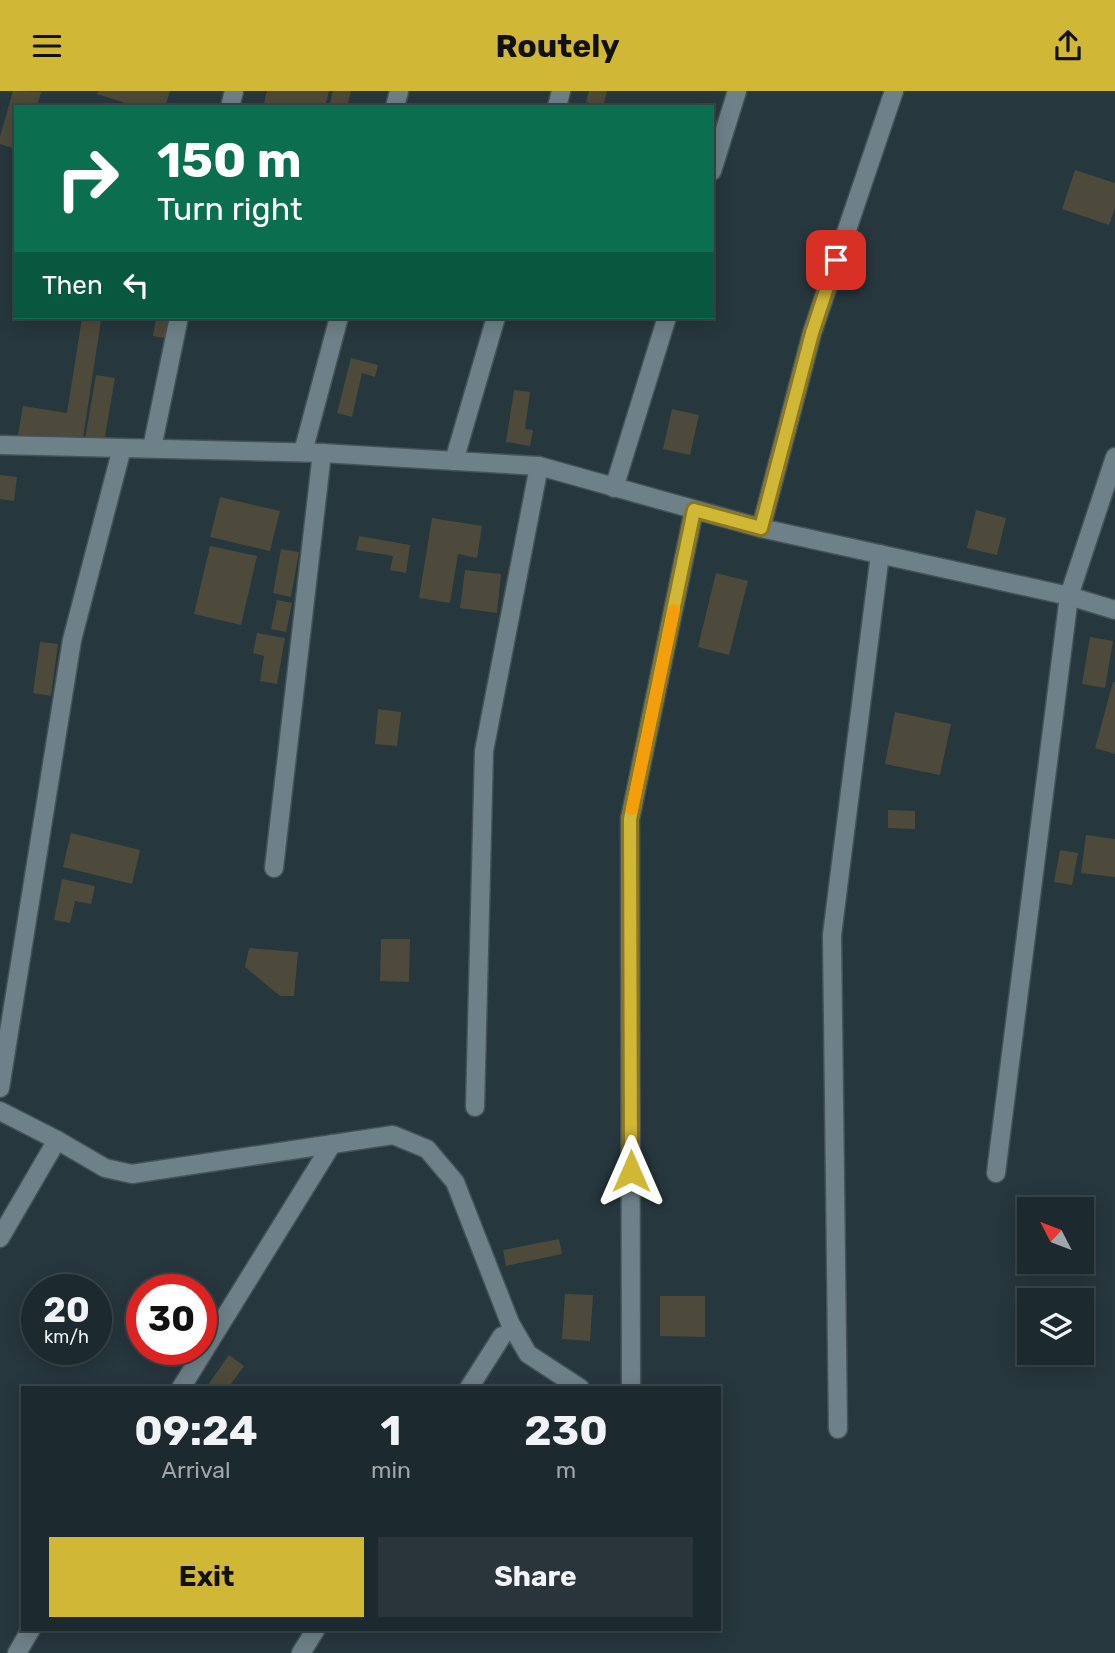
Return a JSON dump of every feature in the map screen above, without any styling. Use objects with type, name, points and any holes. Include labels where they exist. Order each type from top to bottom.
[{"type":"street","points":[[714,165],[737,91]]},
{"type":"street","points":[[761,528],[812,333],[894,91]]},
{"type":"street","points":[[152,448],[179,319]]},
{"type":"street","points":[[303,452],[338,319]]},
{"type":"street","points":[[454,461],[495,319]]},
{"type":"street","points":[[614,488],[666,319]]},
{"type":"street","points":[[0,445],[303,452],[539,466],[761,528],[1069,596],[1115,610]]},
{"type":"street","points":[[0,1088],[72,640],[122,448]]},
{"type":"street","points":[[274,868],[321,453]]},
{"type":"street","points":[[996,1173],[1069,596],[1115,457]]},
{"type":"street","points":[[475,1107],[484,751],[539,466]]},
{"type":"street","points":[[631,1386],[630,819],[694,510]]},
{"type":"street","points":[[838,1429],[832,935],[880,554]]},
{"type":"street","points":[[0,1111],[106,1168],[132,1174],[393,1135],[426,1149],[455,1182],[510,1323],[528,1354],[577,1386]]},
{"type":"street","points":[[0,1238],[57,1140]]},
{"type":"street","points":[[182,1386],[332,1144]]},
{"type":"street","points":[[470,1386],[502,1336]]},
{"type":"street","points":[[16,1653],[30,1631]]},
{"type":"street","points":[[301,1653],[315,1631]]},
{"type":"building","points":[[13,91],[41,92],[38,105],[14,105],[13,148],[0,144]]},
{"type":"building","points":[[98,91],[170,91],[166,105],[132,105],[97,94]]},
{"type":"building","points":[[267,91],[329,91],[326,105],[264,103]]},
{"type":"building","points":[[333,91],[351,91],[348,105],[330,105]]},
{"type":"building","points":[[589,91],[607,91],[604,105],[586,102]]},
{"type":"building","points":[[1075,170],[1115,183],[1115,208],[1109,225],[1062,209]]},
{"type":"building","points":[[82,319],[101,321],[82,444],[18,435],[23,406],[67,413]]},
{"type":"building","points":[[156,319],[174,319],[171,339],[153,336]]},
{"type":"building","points":[[351,358],[378,365],[375,377],[362,373],[352,417],[337,413]]},
{"type":"building","points":[[96,375],[115,378],[104,442],[85,439]]},
{"type":"building","points":[[514,390],[530,392],[525,429],[533,430],[530,446],[506,442]]},
{"type":"building","points":[[672,409],[699,415],[690,455],[663,449]]},
{"type":"building","points":[[0,475],[17,477],[14,501],[0,499]]},
{"type":"building","points":[[220,497],[280,511],[270,551],[210,537]]},
{"type":"building","points":[[976,510],[1006,518],[997,555],[967,548]]},
{"type":"building","points":[[432,518],[482,526],[477,558],[458,554],[450,603],[419,598]]},
{"type":"building","points":[[359,536],[410,545],[406,573],[390,570],[393,556],[356,550]]},
{"type":"building","points":[[210,546],[257,556],[241,625],[194,614]]},
{"type":"building","points":[[281,549],[299,552],[291,597],[273,593]]},
{"type":"building","points":[[465,570],[501,574],[497,613],[460,608]]},
{"type":"building","points":[[716,573],[748,581],[729,655],[698,647]]},
{"type":"building","points":[[277,600],[292,603],[286,632],[271,629]]},
{"type":"building","points":[[257,633],[285,638],[277,684],[260,681],[264,656],[253,653]]},
{"type":"building","points":[[1090,637],[1113,641],[1105,688],[1082,684]]},
{"type":"building","points":[[40,642],[58,644],[51,696],[33,693]]},
{"type":"building","points":[[1115,682],[1115,754],[1095,748]]},
{"type":"building","points":[[378,709],[401,712],[397,746],[375,744]]},
{"type":"building","points":[[895,712],[951,724],[940,775],[885,764]]},
{"type":"building","points":[[888,810],[915,811],[915,829],[888,828]]},
{"type":"building","points":[[71,833],[140,850],[132,884],[63,867]]},
{"type":"building","points":[[1086,835],[1115,839],[1115,877],[1081,873]]},
{"type":"building","points":[[1060,850],[1078,853],[1072,885],[1054,882]]},
{"type":"building","points":[[62,879],[95,886],[91,904],[75,901],[70,923],[54,920]]},
{"type":"building","points":[[381,939],[410,939],[409,982],[380,981]]},
{"type":"building","points":[[249,948],[298,952],[294,996],[280,996],[245,967]]},
{"type":"building","points":[[559,1239],[562,1254],[506,1266],[503,1250]]},
{"type":"building","points":[[565,1294],[593,1295],[590,1341],[562,1339]]},
{"type":"building","points":[[660,1296],[705,1296],[705,1337],[660,1336]]},
{"type":"building","points":[[229,1355],[244,1366],[229,1386],[207,1386]]},
{"type":"slow traffic","points":[[632,809],[674,610]]},
{"type":"route","points":[[631,1171],[630,819],[694,510],[761,528],[812,333],[836,260]]}]
